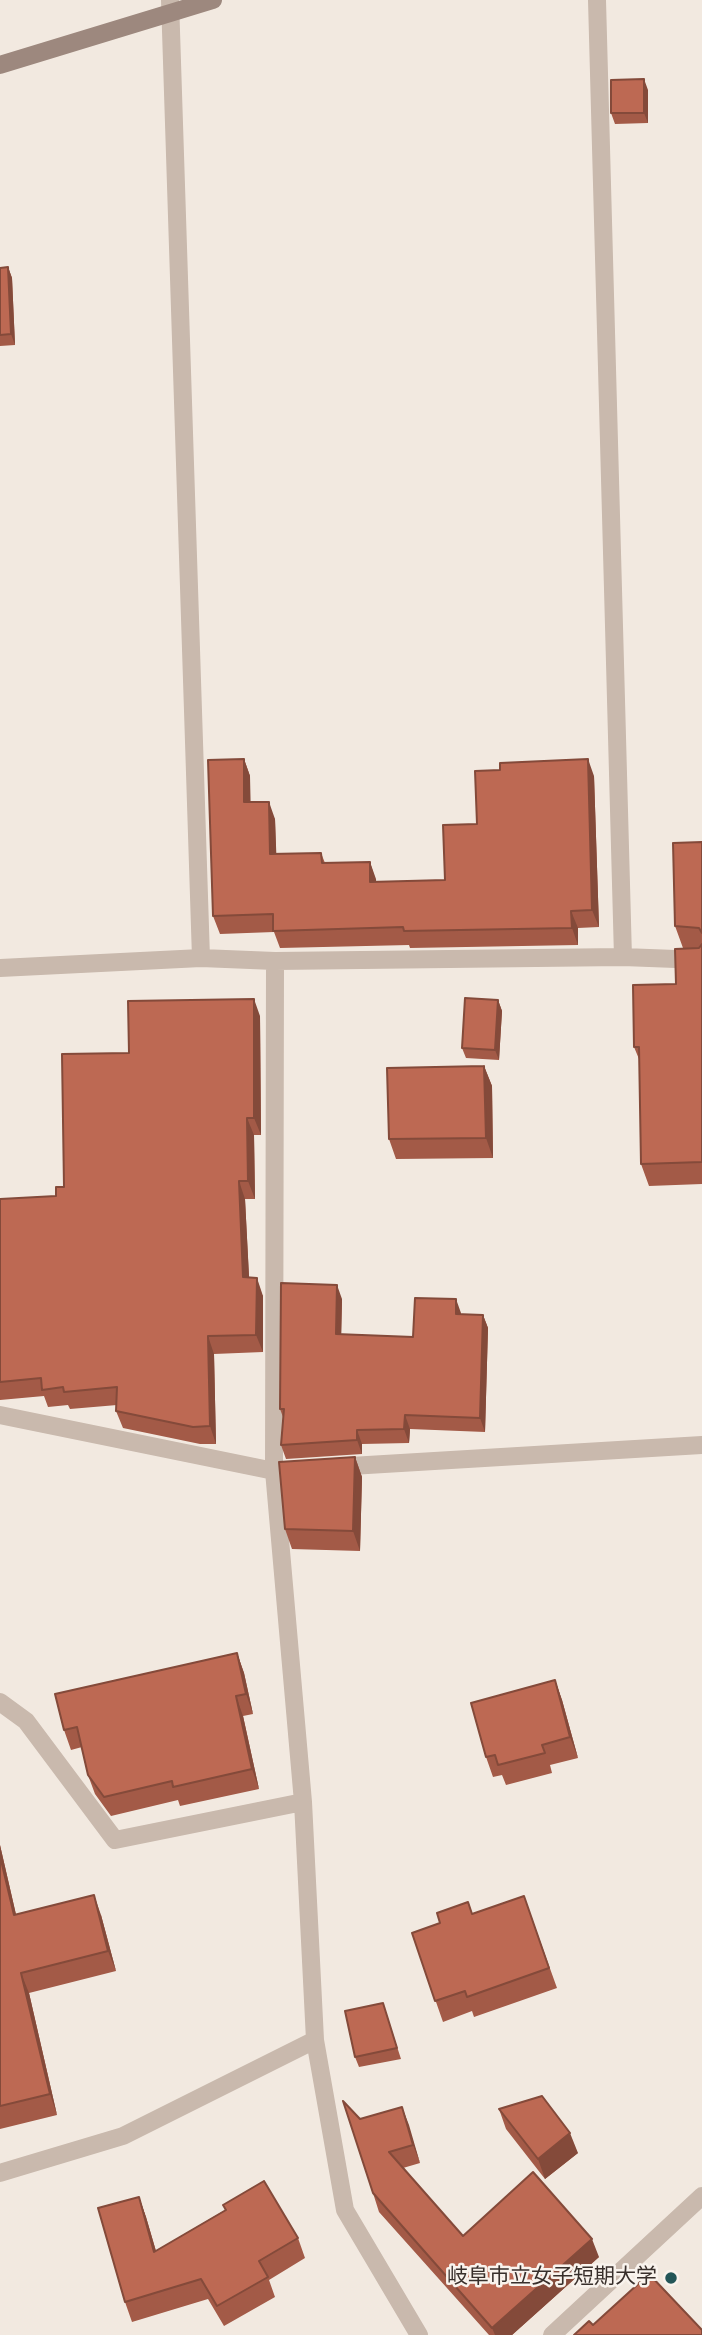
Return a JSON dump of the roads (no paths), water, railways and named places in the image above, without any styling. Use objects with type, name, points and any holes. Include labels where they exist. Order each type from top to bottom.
[{"type":"main road","points":[[0,65],[171,7],[213,0]]},
{"type":"street","points":[[597,0],[623,957]]},
{"type":"street","points":[[171,7],[201,958]]},
{"type":"street","points":[[0,968],[201,958],[275,961],[623,957],[702,960]]},
{"type":"street","points":[[275,961],[274,1471],[303,1802],[315,2040],[345,2210],[419,2335]]},
{"type":"street","points":[[0,1415],[274,1471],[702,1445]]},
{"type":"street","points":[[0,1702],[26,1721],[115,1840],[303,1802]]},
{"type":"street","points":[[0,2173],[123,2136],[315,2040]]},
{"type":"street","points":[[552,2335],[702,2196]]},
{"type":"place","name":"岐阜市立女子短期大学","points":[[671,2278]]}]
